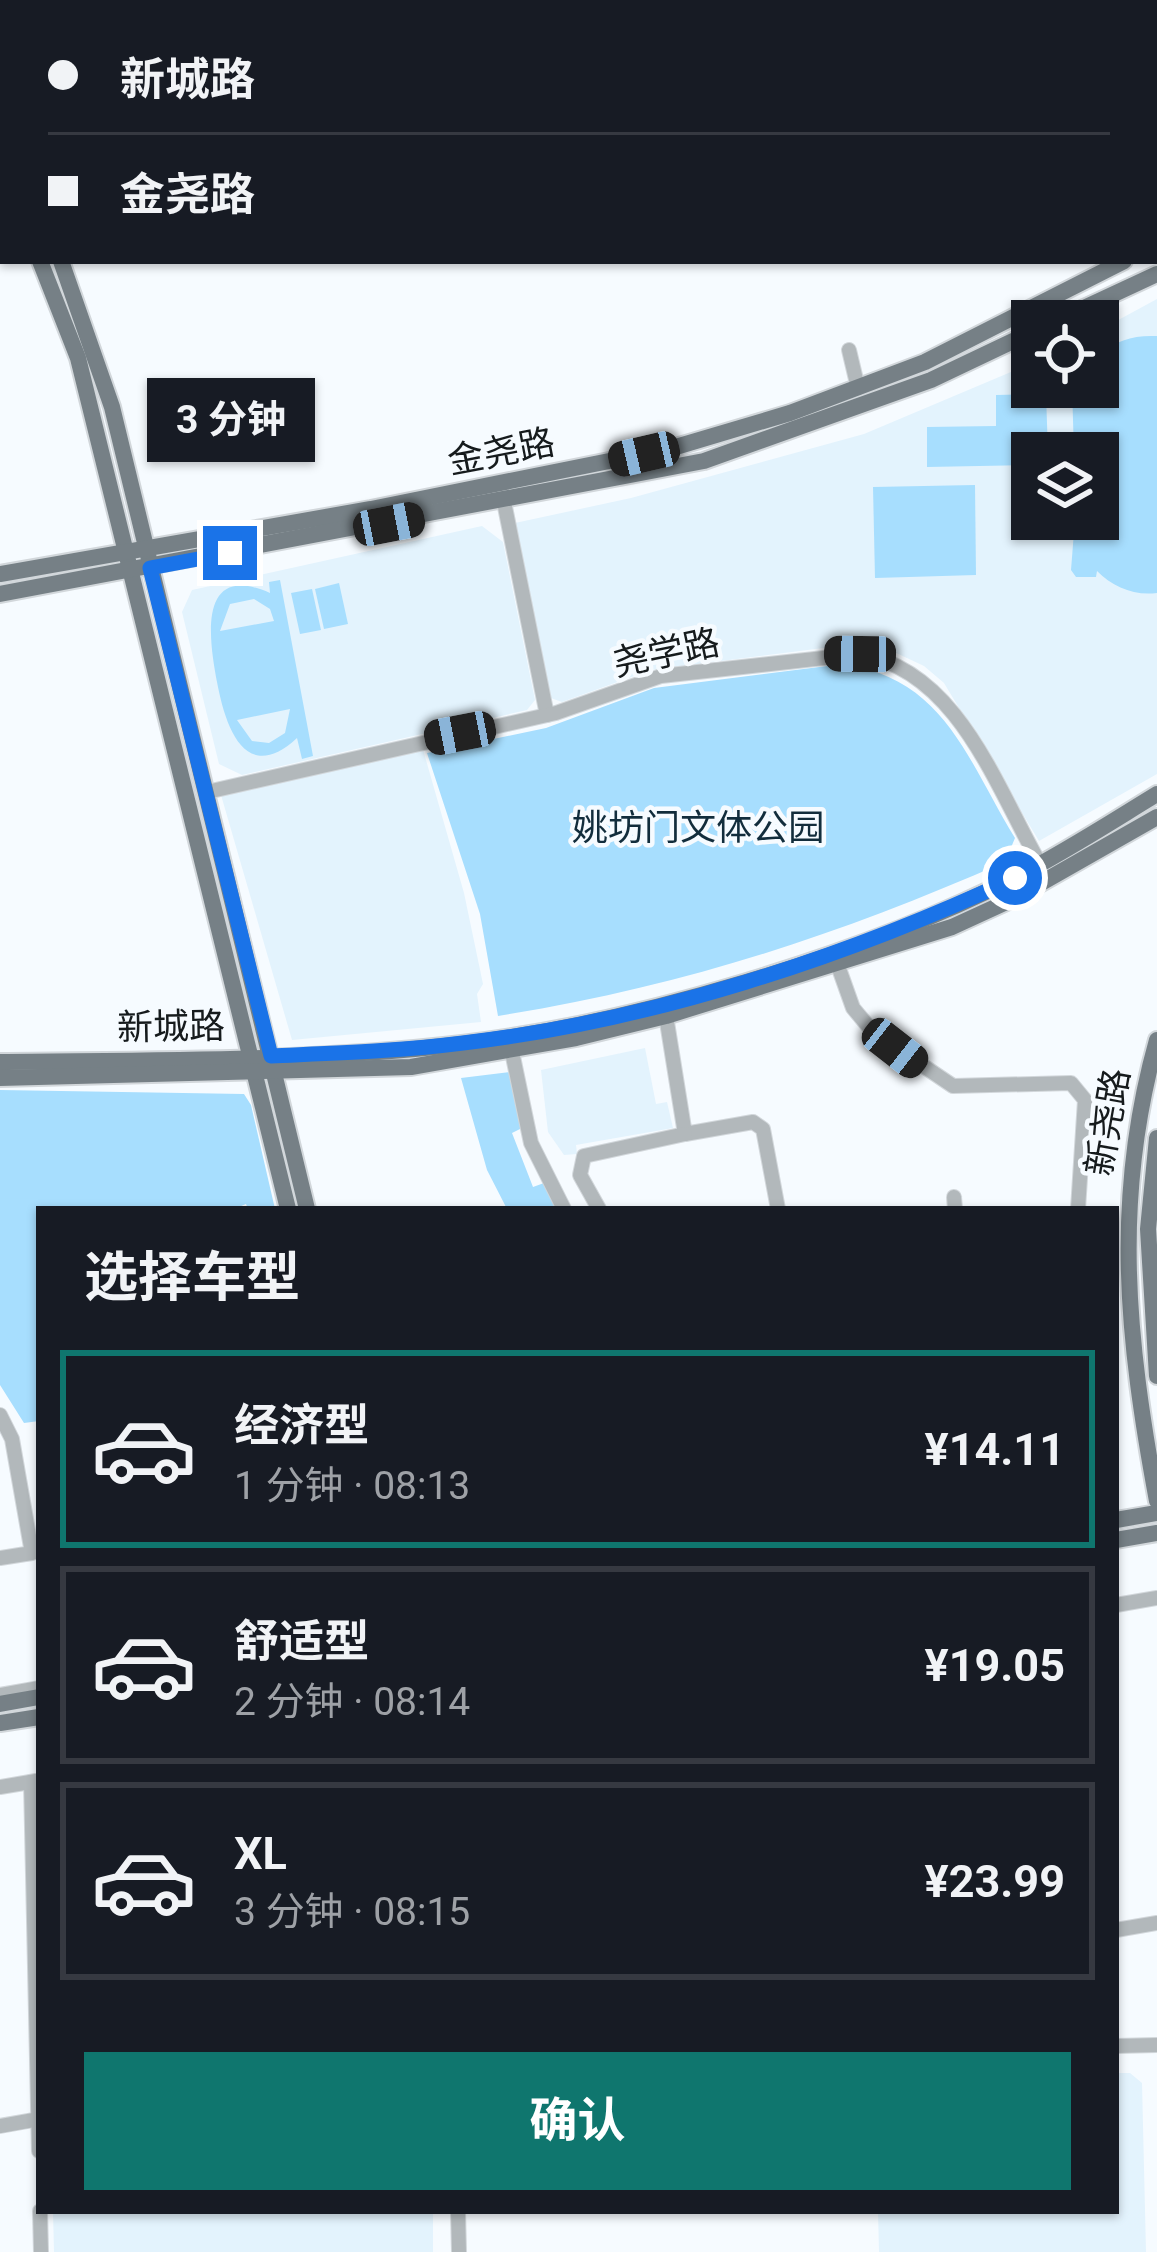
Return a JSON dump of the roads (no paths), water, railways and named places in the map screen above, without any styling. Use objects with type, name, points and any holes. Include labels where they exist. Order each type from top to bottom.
[{"type":"main road","points":[[41,264],[77,358],[207,792],[264,1065],[288,1206]]},
{"type":"main road","points":[[62,264],[112,407],[139,561],[264,1065],[306,1206]]},
{"type":"main road","name":"金尧路","points":[[0,594],[636,456],[858,388],[925,362],[1118,264]]},
{"type":"main road","points":[[1101,300],[1157,274]]},
{"type":"main road","name":"金尧路","points":[[0,574],[139,561],[504,502],[720,456],[931,380],[1011,342]]},
{"type":"main road","name":"新城路","points":[[0,1078],[264,1065],[464,1043],[643,1009],[904,926],[1040,864],[1157,794]]},
{"type":"main road","name":"新城路","points":[[0,1062],[411,1066],[512,1052],[666,1016],[973,918],[1153,823]]},
{"type":"main road","name":"新尧路","points":[[1157,1040],[1130,1162],[1121,1246],[1134,1374],[1157,1501]]},
{"type":"main road","name":"新尧路","points":[[1157,1138],[1148,1228],[1157,1376]]},
{"type":"main road","points":[[1119,1519],[1157,1513]]},
{"type":"main road","points":[[1119,1539],[1157,1533]]},
{"type":"main road","points":[[0,1700],[36,1697]]},
{"type":"main road","points":[[0,1724],[36,1718]]},
{"type":"street","points":[[849,350],[858,388]]},
{"type":"street","points":[[504,502],[547,715]]},
{"type":"street","name":"尧学路","points":[[207,792],[547,715],[632,684],[692,671],[833,654],[886,658],[917,674],[954,714],[1040,864]]},
{"type":"street","points":[[837,963],[853,1008],[873,1032],[953,1086],[1071,1083],[1080,1090],[1085,1100],[1078,1206]]},
{"type":"street","points":[[666,1016],[686,1134]]},
{"type":"street","points":[[512,1052],[530,1142],[562,1206]]},
{"type":"street","points":[[596,1206],[580,1175],[584,1156],[753,1122],[763,1129],[777,1206]]},
{"type":"street","points":[[0,1415],[12,1439],[32,1552],[0,1558]]},
{"type":"street","points":[[1119,1604],[1157,1598]]},
{"type":"street","points":[[0,1700],[36,1689]]},
{"type":"street","points":[[0,1787],[35,1781],[36,1866]]},
{"type":"street","points":[[1119,1929],[1157,1922]]},
{"type":"street","points":[[1119,2046],[1157,2045]]},
{"type":"street","points":[[0,2126],[36,2120]]},
{"type":"street","points":[[40,2214],[41,2252]]},
{"type":"street","points":[[458,2214],[459,2252]]},
{"type":"park label","name":"姚坊门文体公园","points":[[698,827]]}]
